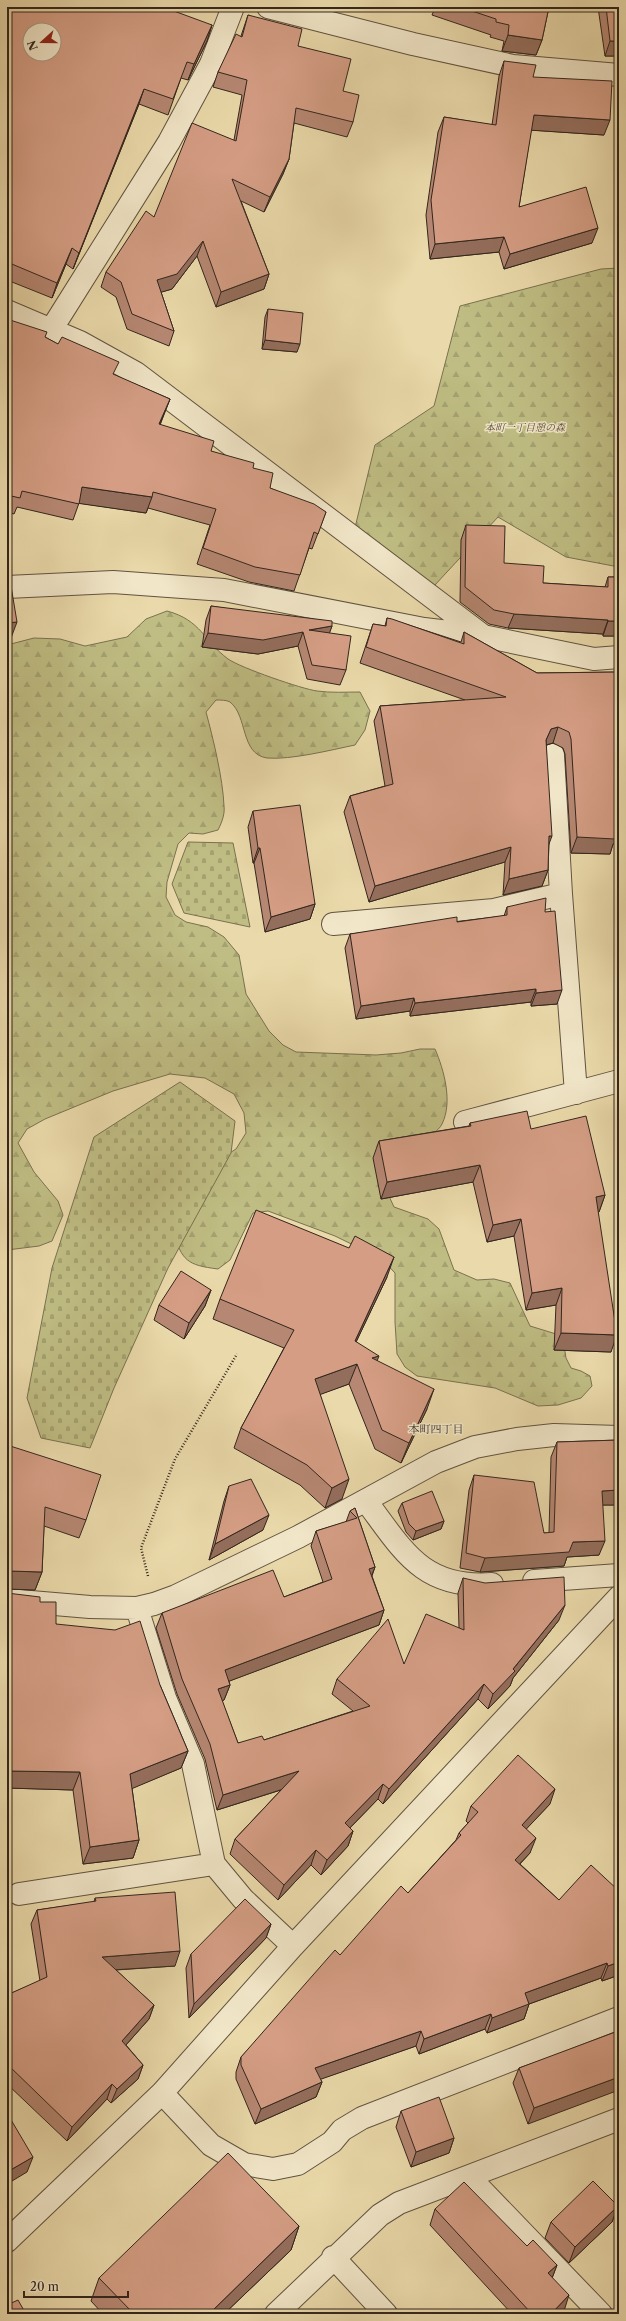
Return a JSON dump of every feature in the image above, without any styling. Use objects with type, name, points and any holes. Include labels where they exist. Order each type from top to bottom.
[{"type":"street","points":[[51,330],[169,142],[211,64],[233,7]]},
{"type":"street","points":[[268,7],[413,44],[513,66],[619,75]]},
{"type":"street","points":[[7,311],[80,342],[136,373],[483,636]]},
{"type":"street","points":[[7,587],[113,582],[224,590],[424,629],[483,636],[594,659],[619,657]]},
{"type":"street","points":[[553,755],[561,894],[576,1093]]},
{"type":"street","points":[[333,924],[494,910],[561,894]]},
{"type":"street","points":[[464,1122],[619,1081]]},
{"type":"street","points":[[7,1600],[90,1607],[145,1606],[176,1596],[248,1562],[366,1501],[436,1462],[474,1447],[517,1439],[554,1435],[619,1437]]},
{"type":"street","points":[[366,1501],[415,1563],[433,1575],[450,1580],[479,1585],[619,1576]]},
{"type":"street","points":[[7,2241],[162,2093],[293,1946],[619,1597]]},
{"type":"street","points":[[145,1606],[165,1698],[193,1764],[214,1864],[243,1899],[293,1946]]},
{"type":"street","points":[[19,1894],[214,1864]]},
{"type":"street","points":[[162,2093],[211,2145],[244,2164],[273,2169],[298,2164],[332,2142],[342,2130],[362,2118],[619,2018]]},
{"type":"street","points":[[276,2314],[333,2258],[380,2215],[399,2203],[619,2119]]},
{"type":"street","points":[[469,2177],[601,2314]]},
{"type":"street","points":[[333,2258],[386,2314]]},
{"type":"path","points":[[145,1606],[141,1548],[175,1459],[236,1354]]},
{"type":"green space","name":"本町一丁目憩の森","points":[[619,268],[619,567],[566,557],[498,517],[434,586],[352,540],[375,445],[434,406],[460,306],[601,269]]},
{"type":"green space","points":[[167,611],[188,620],[195,625],[228,659],[245,668],[272,678],[317,691],[360,692],[370,711],[365,730],[355,745],[288,758],[267,758],[258,755],[252,750],[236,708],[229,701],[216,700],[206,712],[220,771],[224,815],[218,830],[203,834],[189,833],[178,844],[167,882],[166,897],[175,915],[186,922],[208,927],[224,937],[239,955],[246,994],[269,1031],[283,1045],[296,1052],[376,1055],[401,1053],[420,1049],[435,1049],[446,1086],[447,1106],[445,1115],[441,1126],[424,1141],[388,1194],[394,1207],[428,1219],[439,1229],[454,1270],[477,1280],[494,1279],[510,1283],[530,1326],[556,1334],[563,1339],[566,1358],[571,1368],[590,1376],[592,1386],[581,1398],[558,1405],[538,1406],[495,1388],[417,1376],[405,1367],[397,1354],[395,1322],[395,1273],[382,1259],[335,1236],[268,1211],[253,1213],[230,1260],[218,1269],[199,1266],[187,1260],[179,1249],[173,1231],[203,1170],[236,1149],[246,1133],[244,1113],[234,1094],[205,1078],[170,1074],[113,1091],[45,1119],[27,1129],[18,1143],[34,1172],[58,1201],[63,1215],[52,1241],[39,1246],[7,1250],[7,645],[34,638],[60,639],[85,646],[127,637],[146,619]]},
{"type":"green space","points":[[188,842],[233,843],[250,927],[184,913],[172,884]]},
{"type":"green space","points":[[180,1082],[235,1121],[231,1153],[168,1268],[114,1388],[90,1448],[41,1438],[27,1398],[52,1268],[94,1137]]},
{"type":"building","points":[[7,7],[163,7],[212,25],[194,64],[187,62],[173,99],[144,89],[79,253],[72,248],[57,283],[7,262]]},
{"type":"building","points":[[460,7],[549,7],[542,40],[508,35],[509,25],[496,22],[496,19]]},
{"type":"building","points":[[606,7],[619,7],[619,41],[610,41]]},
{"type":"building","points":[[248,15],[302,29],[298,46],[351,59],[343,91],[359,95],[353,122],[296,108],[289,159],[270,197],[232,179],[269,274],[221,292],[203,241],[177,274],[157,280],[174,331],[132,314],[121,282],[106,272],[146,211],[154,217],[192,123],[236,141],[247,80],[218,72],[236,34],[242,37]]},
{"type":"building","points":[[504,61],[536,65],[533,77],[612,81],[610,120],[534,115],[519,207],[586,187],[598,228],[510,254],[504,237],[435,244],[431,200],[444,117],[496,125]]},
{"type":"building","points":[[268,309],[303,313],[300,344],[265,340]]},
{"type":"building","points":[[7,319],[47,332],[45,337],[58,344],[62,337],[119,362],[113,374],[170,399],[159,424],[214,441],[211,451],[254,463],[253,468],[273,473],[270,488],[314,504],[326,512],[318,534],[314,532],[300,575],[255,567],[203,548],[216,509],[153,492],[152,497],[82,487],[79,504],[22,491],[20,498],[7,495]]},
{"type":"building","points":[[466,525],[505,526],[504,563],[544,566],[543,583],[608,587],[608,577],[619,577],[619,621],[514,614],[494,610],[465,587]]},
{"type":"building","points":[[11,586],[17,622],[7,623],[7,587]]},
{"type":"building","points":[[211,606],[332,621],[332,626],[309,630],[351,636],[346,670],[312,665],[303,632],[263,640],[208,633]]},
{"type":"building","points":[[387,618],[464,644],[464,632],[537,673],[619,672],[619,829],[616,829],[615,839],[577,837],[571,739],[569,732],[558,727],[551,729],[546,740],[552,836],[549,836],[548,870],[509,879],[511,847],[375,886],[350,796],[393,784],[380,706],[506,697],[366,647],[373,624],[386,626]]},
{"type":"building","points":[[300,805],[315,904],[271,917],[260,848],[258,848],[253,811]]},
{"type":"building","points":[[546,898],[545,912],[555,911],[562,990],[536,993],[536,989],[415,1003],[414,998],[361,1006],[350,934],[457,917],[457,922],[507,915],[507,907]]},
{"type":"building","points":[[527,1111],[531,1129],[586,1116],[605,1195],[596,1197],[617,1335],[561,1333],[562,1288],[532,1293],[521,1219],[493,1225],[480,1165],[387,1182],[379,1141],[471,1126],[470,1123]]},
{"type":"building","points":[[256,1210],[349,1248],[355,1236],[394,1257],[355,1341],[379,1356],[372,1358],[434,1389],[409,1443],[382,1430],[357,1364],[315,1379],[349,1479],[332,1488],[307,1465],[241,1428],[294,1330],[220,1299]]},
{"type":"building","points":[[181,1271],[211,1290],[189,1323],[159,1305]]},
{"type":"building","points":[[619,1440],[619,1490],[602,1491],[605,1541],[573,1542],[569,1552],[485,1558],[466,1553],[474,1475],[534,1482],[544,1533],[554,1532],[557,1442]]},
{"type":"building","points":[[7,1445],[101,1475],[86,1520],[45,1507],[42,1572],[7,1572]]},
{"type":"building","points":[[251,1479],[269,1515],[215,1544],[229,1486]]},
{"type":"building","points":[[432,1491],[444,1521],[416,1531],[409,1524],[402,1503]]},
{"type":"building","points":[[355,1508],[375,1567],[369,1569],[384,1610],[225,1670],[230,1685],[218,1689],[238,1743],[262,1736],[264,1740],[370,1706],[337,1679],[388,1619],[404,1664],[426,1614],[464,1630],[463,1578],[485,1583],[564,1577],[565,1605],[513,1669],[515,1671],[493,1694],[484,1684],[389,1789],[383,1784],[345,1823],[353,1831],[327,1860],[316,1850],[284,1885],[235,1839],[299,1771],[223,1795],[210,1744],[182,1679],[162,1613],[273,1570],[284,1597],[332,1579],[316,1531],[357,1518],[350,1511]]},
{"type":"building","points":[[7,1593],[40,1597],[40,1602],[56,1602],[56,1624],[115,1630],[140,1621],[160,1685],[188,1751],[130,1774],[139,1840],[90,1847],[80,1772],[7,1771]]},
{"type":"building","points":[[518,1755],[555,1789],[522,1825],[536,1838],[515,1860],[559,1900],[591,1865],[619,1891],[619,1962],[608,1966],[607,1963],[525,1993],[529,2004],[492,2018],[491,2014],[424,2039],[421,2031],[315,2068],[322,2082],[261,2109],[241,2065],[241,2057],[335,1950],[340,1955],[401,1886],[408,1893],[461,1835],[459,1833],[478,1812],[471,1806]]},
{"type":"building","points":[[175,1892],[180,1951],[102,1957],[154,2005],[122,2041],[143,2065],[117,2089],[112,2084],[72,2127],[7,2064],[7,1995],[47,1977],[37,1910],[96,1901],[95,1898]]},
{"type":"building","points":[[245,1899],[271,1924],[194,2004],[191,1954]]},
{"type":"building","points":[[618,2031],[619,2077],[534,2108],[519,2068]]},
{"type":"building","points":[[439,2097],[454,2138],[416,2152],[401,2111]]},
{"type":"building","points":[[7,2113],[33,2157],[7,2172]]},
{"type":"building","points":[[228,2153],[299,2226],[209,2314],[134,2314],[99,2278]]},
{"type":"building","points":[[593,2181],[618,2206],[575,2247],[551,2222]]},
{"type":"building","points":[[464,2182],[527,2246],[533,2240],[557,2265],[548,2273],[569,2295],[551,2314],[532,2314],[435,2209]]},
{"type":"building","points":[[18,2300],[26,2314],[7,2314],[7,2305]]},
{"type":"district","name":"本町四丁目","points":[[436,1429]]}]
